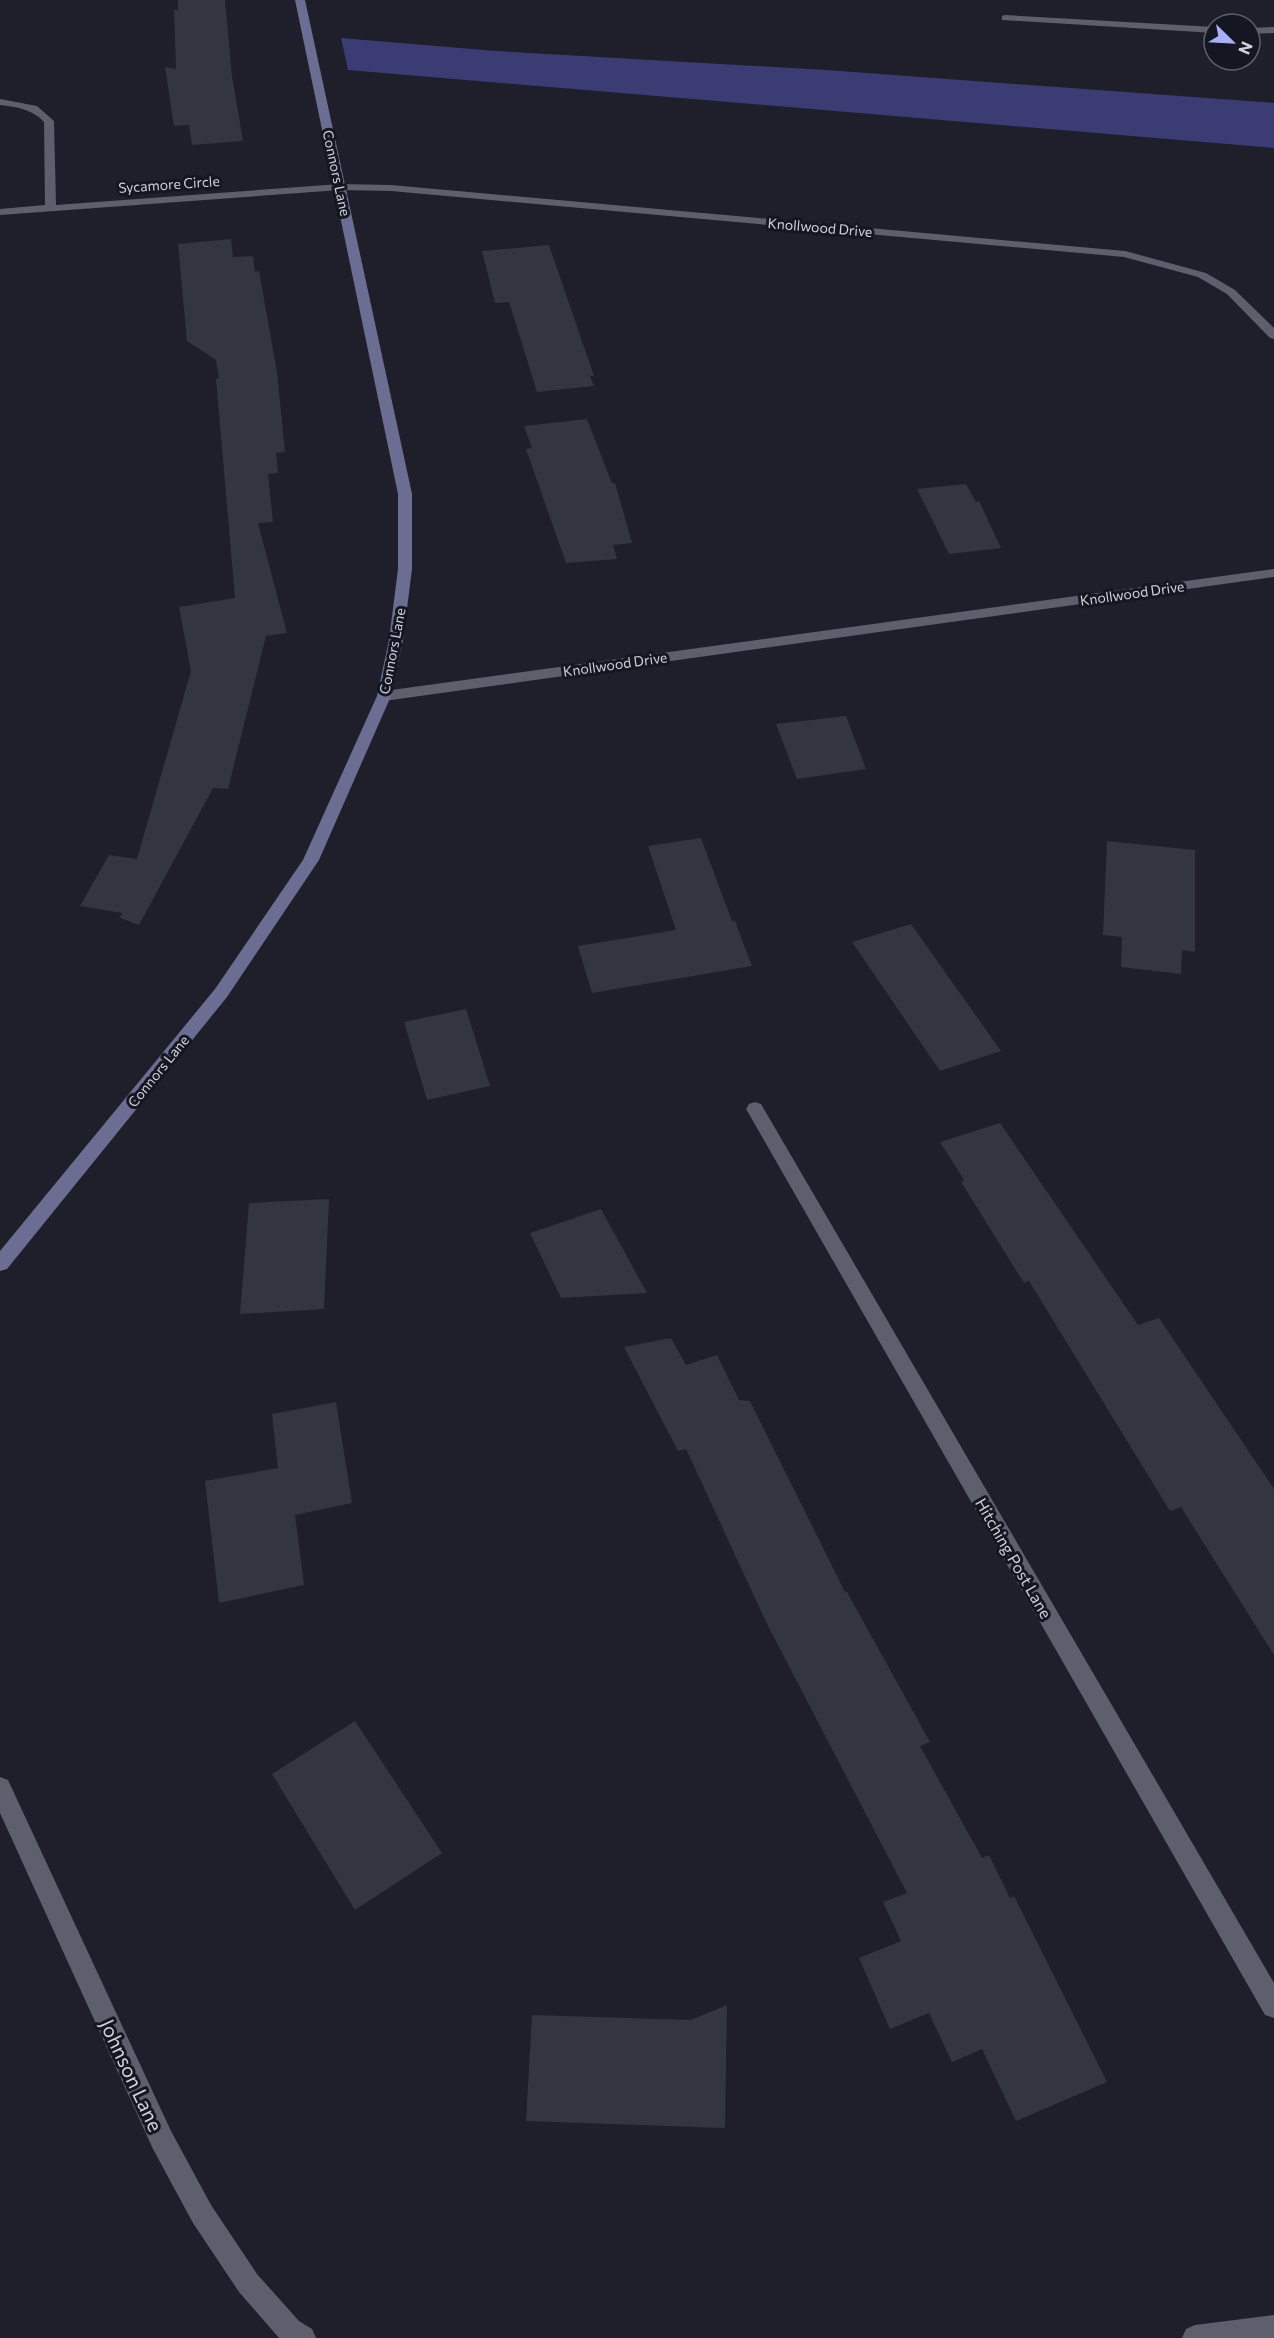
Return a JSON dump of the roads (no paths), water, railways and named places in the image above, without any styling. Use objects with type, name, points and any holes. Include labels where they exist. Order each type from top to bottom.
[{"type":"street","name":"Connors Lane","points":[[0,1264],[191,1031],[257,944],[310,860],[331,819],[384,696],[396,640],[405,569],[405,494],[300,0]]},
{"type":"street","points":[[1005,18],[1202,29]]},
{"type":"street","points":[[0,102],[26,105],[42,111],[49,121],[51,207]]},
{"type":"street","name":"Sycamore Circle","points":[[0,212],[340,187]]},
{"type":"street","name":"Knollwood Drive","points":[[340,187],[392,189],[1125,254],[1202,275],[1231,292],[1274,335]]},
{"type":"street","name":"Knollwood Drive","points":[[384,696],[1274,573]]},
{"type":"street","name":"Hitching Post Lane","points":[[754,1109],[1274,2007]]},
{"type":"street","name":"Johnson Lane","points":[[0,1788],[162,2140],[185,2182],[248,2283],[291,2330],[303,2338]]},
{"type":"street","points":[[1195,2338],[1274,2328]]}]
